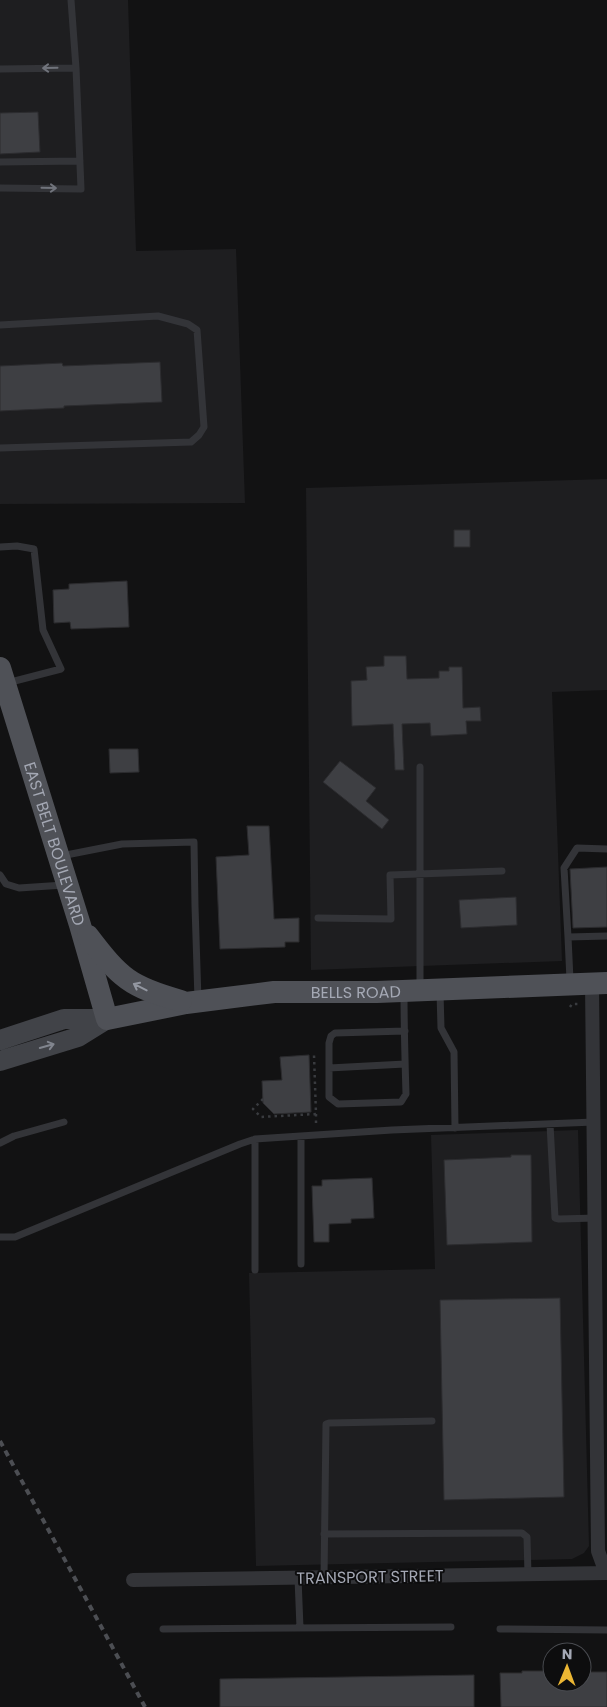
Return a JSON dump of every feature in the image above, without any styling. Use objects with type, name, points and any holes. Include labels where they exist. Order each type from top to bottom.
[{"type":"main road","name":"EAST BELT BOULEVARD","points":[[3,684],[68,885],[107,1019]]},
{"type":"main road","points":[[80,925],[110,964],[122,976],[152,993],[192,1002]]},
{"type":"main road","name":"BELLS ROAD","points":[[107,1019],[192,1002],[274,992],[421,990],[590,983]]},
{"type":"main road","points":[[0,1040],[64,1019],[107,1019]]},
{"type":"main road","points":[[0,1061],[78,1037],[107,1019]]},
{"type":"street","points":[[590,983],[596,1218],[598,1551],[607,1574]]},
{"type":"street","name":"TRANSPORT STREET","points":[[133,1580],[607,1574]]},
{"type":"lane","points":[[0,188],[82,189],[72,0]]},
{"type":"lane","points":[[0,69],[76,68]]},
{"type":"lane","points":[[0,162],[80,161]]},
{"type":"lane","points":[[0,325],[158,316],[188,324],[197,330],[204,427],[191,442],[0,448]]},
{"type":"lane","points":[[0,547],[17,546],[34,549],[43,630],[61,669],[3,684]]},
{"type":"lane","points":[[404,1032],[336,1032],[330,1036],[329,1097],[338,1104],[401,1102],[406,1094],[404,1032],[421,990],[420,767]]},
{"type":"lane","points":[[58,856],[122,844],[194,842],[195,906],[192,1002]]},
{"type":"lane","points":[[590,983],[568,937],[564,868],[577,848],[607,849]]},
{"type":"lane","points":[[318,918],[391,919],[390,875],[502,871]]},
{"type":"lane","points":[[0,875],[6,884],[19,888],[68,885]]},
{"type":"lane","points":[[568,937],[607,936]]},
{"type":"lane","points":[[421,990],[454,1052],[455,1128]]},
{"type":"lane","points":[[329,1068],[405,1064]]},
{"type":"lane","points":[[0,1143],[14,1136],[64,1122]]},
{"type":"lane","points":[[0,1237],[15,1237],[255,1139],[594,1122]]},
{"type":"lane","points":[[550,1124],[555,1218],[559,1220],[596,1218]]},
{"type":"lane","points":[[301,1136],[301,1264]]},
{"type":"lane","points":[[255,1139],[255,1270]]},
{"type":"lane","points":[[324,1578],[326,1424],[432,1421]]},
{"type":"lane","points":[[324,1534],[522,1533],[527,1537],[528,1575]]},
{"type":"lane","points":[[298,1578],[300,1628]]},
{"type":"lane","points":[[163,1629],[451,1627]]},
{"type":"lane","points":[[500,1630],[607,1630]]},
{"type":"path","points":[[263,1099],[253,1109],[261,1117],[316,1114],[314,1055]]},
{"type":"shaded area","points":[[0,0],[128,0],[136,251],[236,249],[245,503],[0,504]]},
{"type":"shaded area","points":[[607,479],[607,690],[552,692],[562,961],[311,970],[306,488]]},
{"type":"shaded area","points":[[578,1130],[589,1546],[584,1553],[572,1559],[256,1566],[249,1273],[435,1269],[431,1135]]},
{"type":"building","points":[[38,112],[40,152],[0,154],[0,113]]},
{"type":"building","points":[[160,362],[162,402],[0,411],[0,366],[62,363],[63,366]]},
{"type":"building","points":[[454,530],[470,530],[470,547],[454,547]]},
{"type":"building","points":[[127,581],[129,627],[71,629],[70,622],[54,623],[53,590],[69,589],[69,584]]},
{"type":"building","points":[[384,656],[406,656],[407,679],[439,678],[439,671],[449,671],[449,667],[462,667],[463,708],[480,707],[481,721],[466,721],[467,734],[431,736],[430,723],[402,724],[404,770],[395,770],[393,724],[352,726],[351,681],[367,680],[366,667],[384,666]]},
{"type":"building","points":[[109,749],[138,749],[139,772],[110,773]]},
{"type":"building","points":[[340,761],[376,788],[366,801],[389,820],[382,829],[323,782]]},
{"type":"building","points":[[247,826],[269,826],[274,919],[299,918],[299,942],[285,942],[285,947],[220,949],[216,857],[249,855]]},
{"type":"building","points":[[607,867],[607,927],[573,928],[570,869]]},
{"type":"building","points":[[516,897],[517,925],[461,928],[459,900]]},
{"type":"building","points":[[309,1055],[311,1112],[274,1114],[263,1103],[262,1081],[282,1080],[280,1057]]},
{"type":"building","points":[[511,1155],[531,1155],[532,1242],[447,1245],[444,1160],[511,1157]]},
{"type":"building","points":[[372,1178],[374,1218],[351,1219],[351,1223],[329,1224],[329,1242],[314,1242],[312,1186],[322,1186],[322,1180]]},
{"type":"building","points":[[560,1298],[564,1497],[444,1500],[440,1300]]},
{"type":"building","points":[[522,1671],[542,1671],[542,1692],[592,1692],[592,1672],[607,1672],[607,1707],[501,1707],[500,1673],[522,1673]]},
{"type":"building","points":[[474,1675],[474,1707],[220,1707],[220,1679]]},
{"type":"railway","points":[[0,1441],[145,1707]]}]
